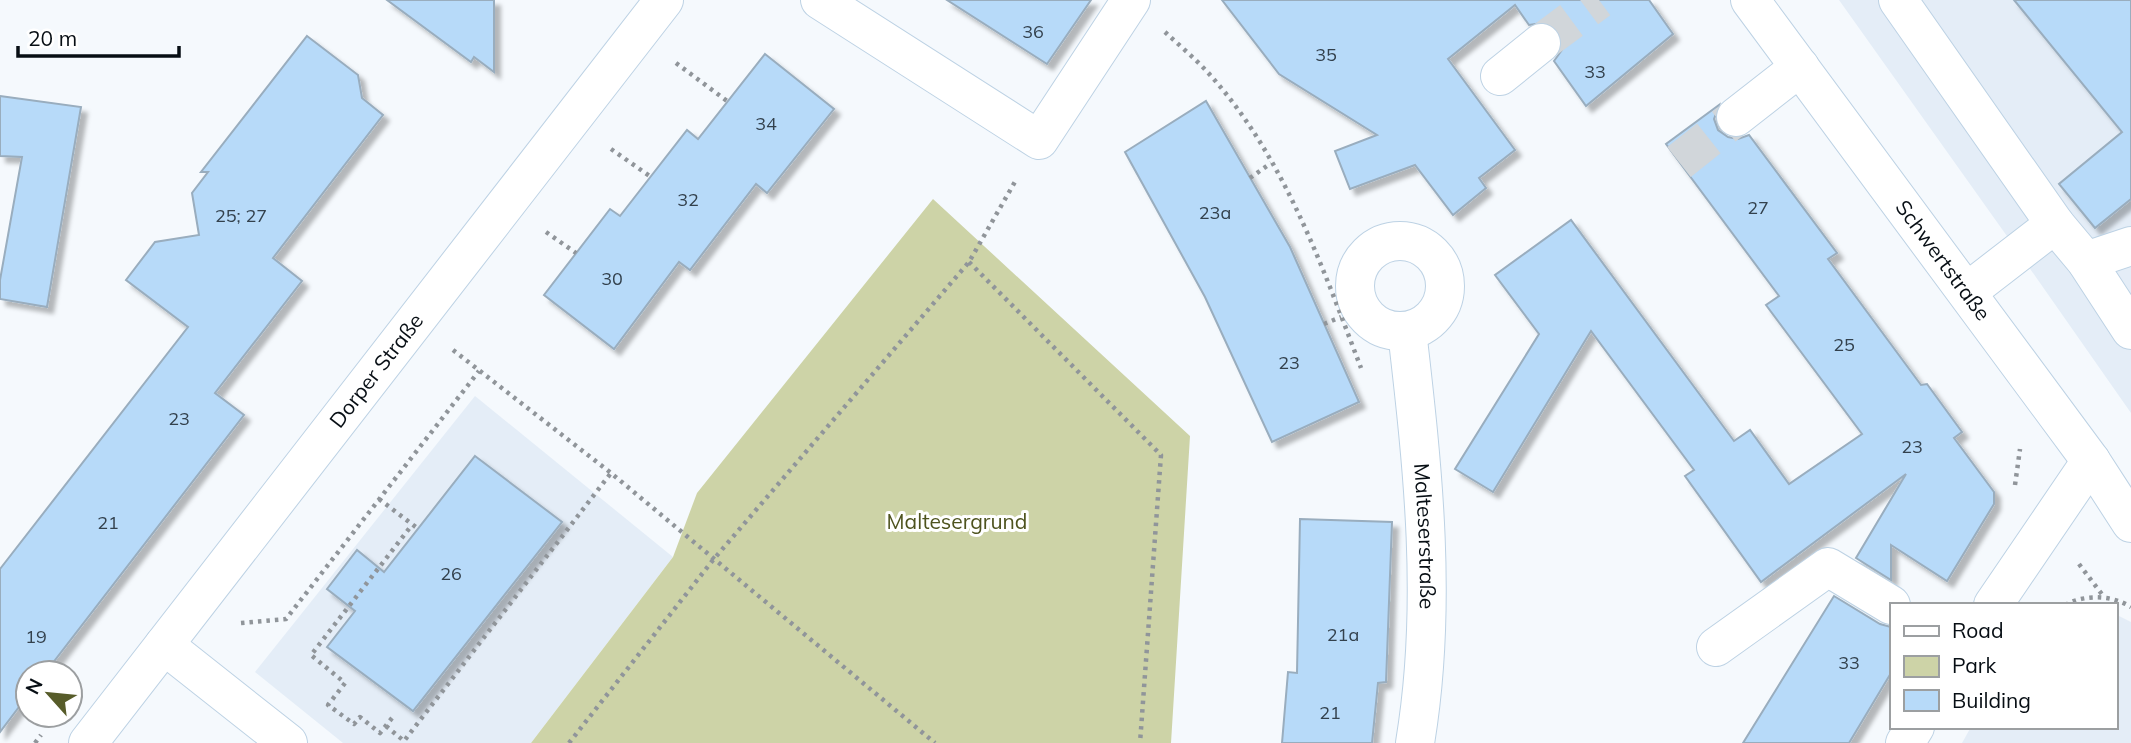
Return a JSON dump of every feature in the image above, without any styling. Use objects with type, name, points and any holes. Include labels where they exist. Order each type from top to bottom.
[{"type":"street","name":"Dorper Straße","points":[[88,743],[177,657],[664,0]]},
{"type":"street","points":[[820,0],[1040,141],[1131,0]]},
{"type":"street","name":"Schwertstraße","points":[[1750,0],[2091,461],[2131,523]]},
{"type":"street","points":[[1898,0],[2055,224],[2085,261],[2131,330]]},
{"type":"street","points":[[1500,76],[1541,43]]},
{"type":"street","points":[[1736,117],[1800,68]]},
{"type":"street","points":[[1966,292],[2055,224]]},
{"type":"street","points":[[2085,261],[2131,246]]},
{"type":"street","name":"Malteserstraße","points":[[1406,331],[1423,466],[1428,573],[1424,688],[1415,743]]},
{"type":"street","points":[[1994,603],[2091,461]]},
{"type":"street","points":[[1716,647],[1828,567],[1890,604]]},
{"type":"street","points":[[177,657],[288,743]]},
{"type":"path","points":[[1131,0],[1211,76],[1271,163],[1312,240]]},
{"type":"path","points":[[675,62],[727,101]]},
{"type":"path","points":[[569,743],[713,560],[969,262],[1040,141]]},
{"type":"path","points":[[609,147],[651,177]]},
{"type":"path","points":[[1250,178],[1271,163]]},
{"type":"path","points":[[544,231],[576,253]]},
{"type":"path","points":[[969,262],[1161,456],[1140,743]]},
{"type":"path","points":[[1324,324],[1341,317]]},
{"type":"path","points":[[451,349],[611,473],[935,743]]},
{"type":"path","points":[[177,657],[226,624],[286,619],[479,371]]},
{"type":"path","points":[[2014,486],[2021,461],[2020,442]]},
{"type":"path","points":[[386,726],[404,741],[611,473]]},
{"type":"path","points":[[352,688],[311,655],[415,527],[379,499]]},
{"type":"path","points":[[2068,603],[2073,600],[2104,597],[2131,607]]},
{"type":"path","points":[[345,683],[328,705],[354,724],[360,717],[380,733],[392,718]]},
{"type":"shaded area","points":[[1839,0],[2131,0],[2131,413],[2019,253]]},
{"type":"shaded area","points":[[475,396],[673,557],[531,743],[343,743],[255,672]]},
{"type":"shaded area","points":[[2117,615],[2131,622],[2131,743],[1962,743],[1970,729],[2117,729]]},
{"type":"green space","name":"Maltesergrund","points":[[933,199],[1190,436],[1171,743],[531,743],[673,557],[697,493]]},
{"type":"building","points":[[387,0],[494,0],[494,72],[474,57],[471,62]]},
{"type":"building","points":[[947,0],[1091,0],[1047,64]]},
{"type":"building","points":[[1222,0],[1649,0],[1673,34],[1586,106],[1554,61],[1562,50],[1563,40],[1558,30],[1548,22],[1529,25],[1515,5],[1448,59],[1515,150],[1479,178],[1486,188],[1453,215],[1415,165],[1350,189],[1335,151],[1377,135],[1279,74]]},
{"type":"building","points":[[2014,0],[2131,0],[2131,199],[2095,228],[2059,184],[2122,132]]},
{"type":"building","points":[[307,36],[358,75],[362,98],[383,115],[273,258],[302,281],[215,393],[244,415],[56,659],[14,659],[14,714],[0,732],[0,569],[188,327],[126,280],[155,242],[199,235],[192,193],[208,172],[201,172]]},
{"type":"building","points":[[765,54],[834,109],[767,193],[756,184],[690,270],[679,262],[614,349],[544,295],[610,209],[620,216],[687,130],[698,139]]},
{"type":"building","points":[[0,96],[81,107],[47,307],[0,299],[0,280],[22,157],[0,156]]},
{"type":"building","points":[[1206,101],[1290,247],[1359,402],[1272,442],[1205,297],[1125,152]]},
{"type":"building","points":[[1719,105],[1714,119],[1718,130],[1728,137],[1738,139],[1749,135],[1837,253],[1828,259],[1921,385],[1927,384],[1962,432],[1954,438],[1994,492],[1994,504],[1947,581],[1891,545],[1891,580],[1856,558],[1906,474],[1761,582],[1685,476],[1694,470],[1591,331],[1493,492],[1455,469],[1539,334],[1495,275],[1571,220],[1734,441],[1750,430],[1789,484],[1862,434],[1766,305],[1779,296],[1666,144]]},
{"type":"building","points":[[475,456],[562,522],[413,711],[327,647],[355,611],[327,589],[357,550],[384,572]]},
{"type":"building","points":[[1300,519],[1392,522],[1386,682],[1378,683],[1372,743],[1282,743],[1288,672],[1297,673]]},
{"type":"building","points":[[1834,596],[1880,624],[1890,627],[1890,675],[1849,743],[1743,743]]},
{"type":"tunnel","points":[[1541,43],[1599,0]]},
{"type":"tunnel","points":[[1679,162],[1736,117]]}]
